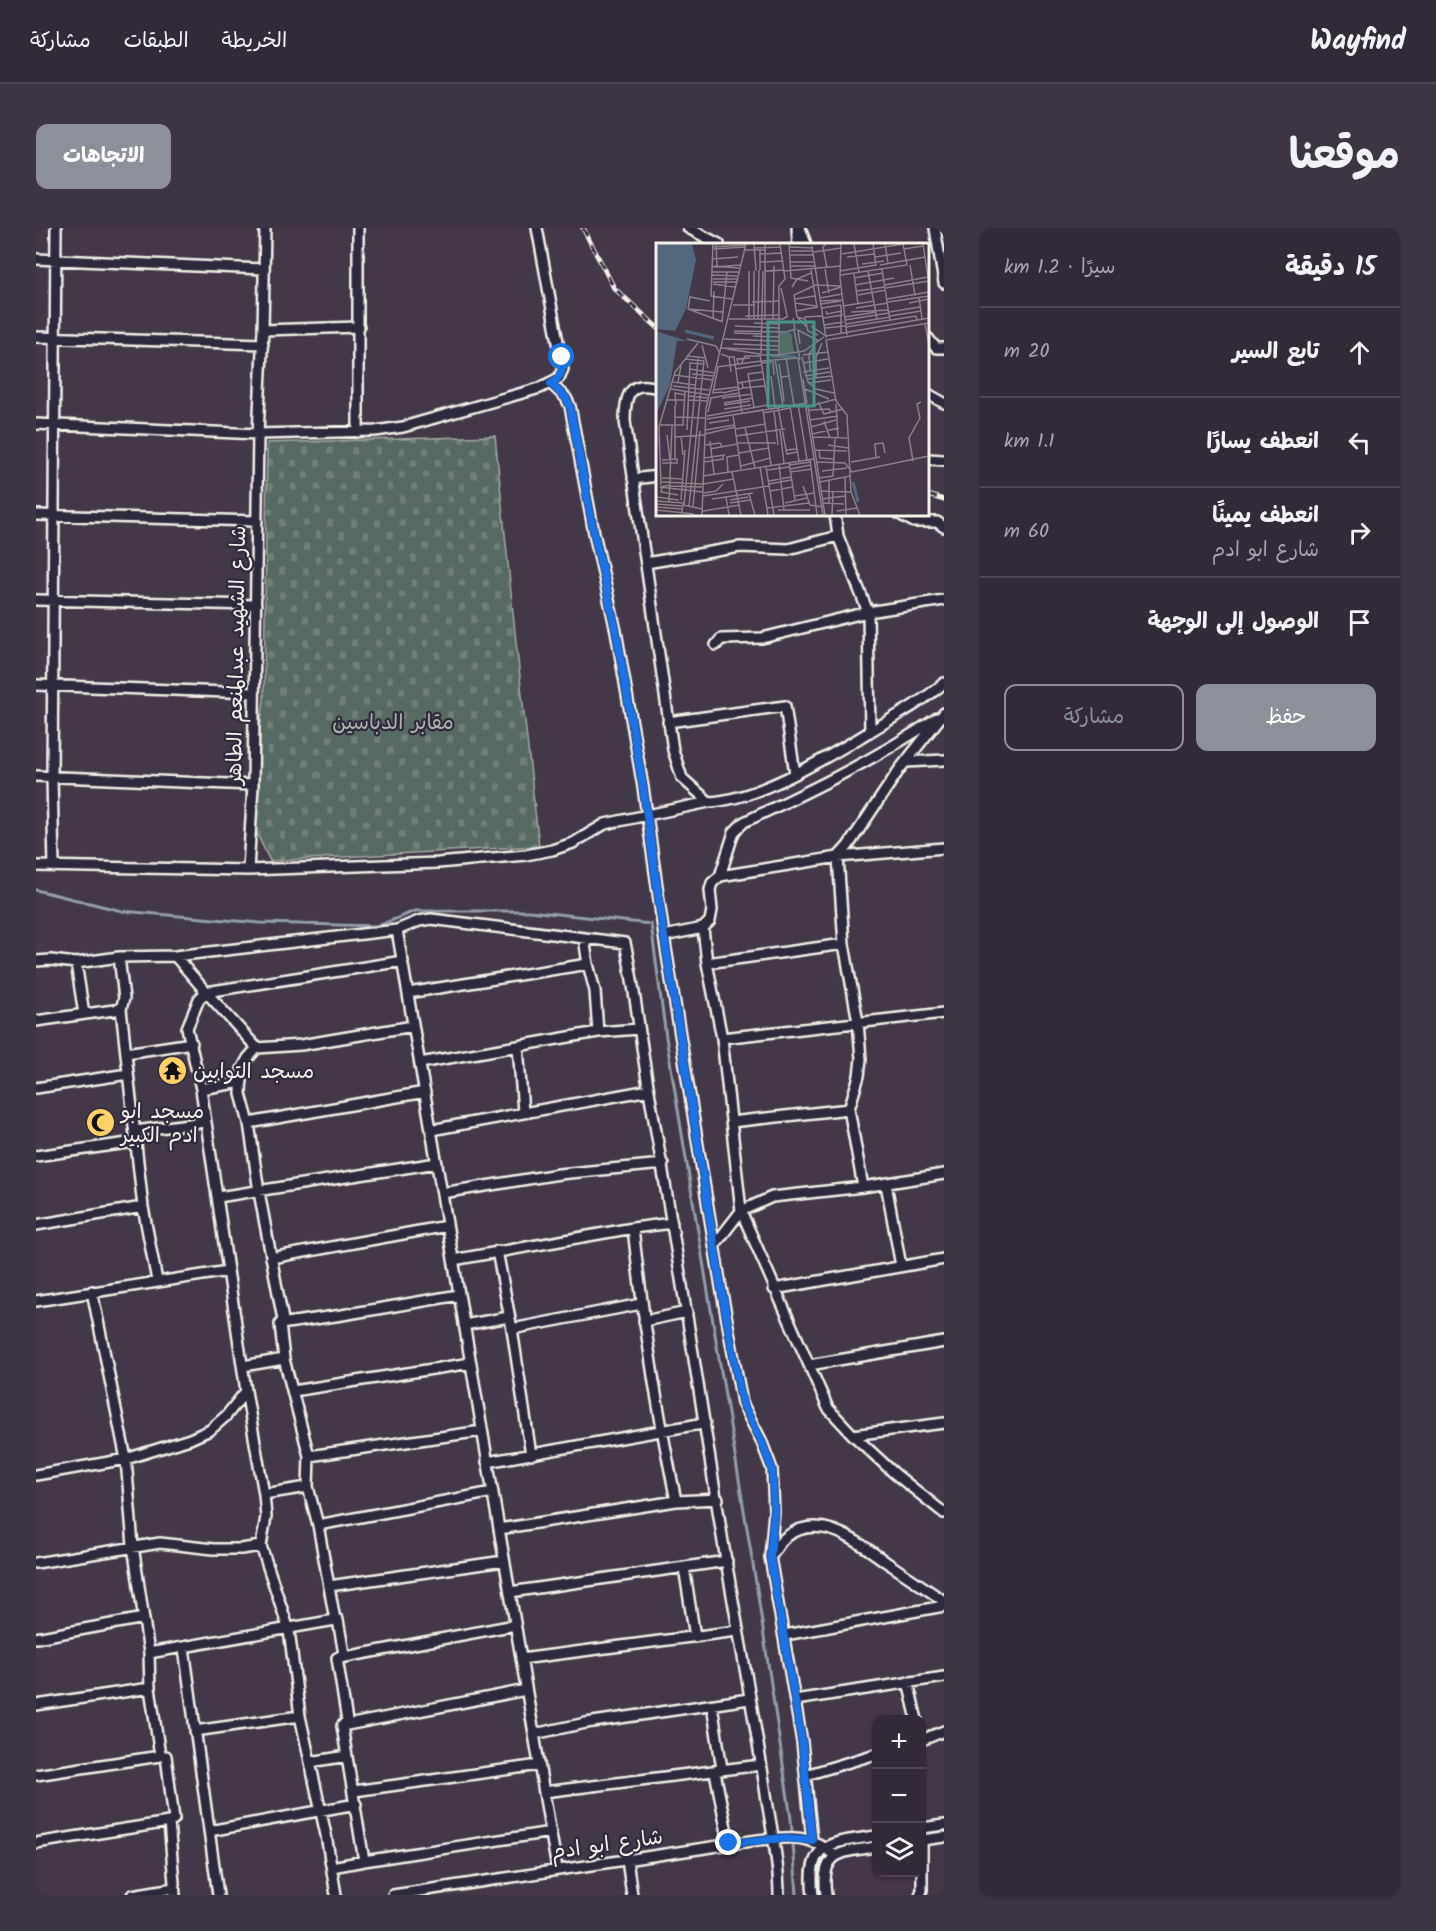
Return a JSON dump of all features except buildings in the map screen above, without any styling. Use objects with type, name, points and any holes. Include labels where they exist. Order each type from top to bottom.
[{"type":"street","points":[[54,867],[52,686],[56,228]]},
{"type":"street","name":"شارع الشهيد عبدالمنعم الطاهر","points":[[248,870],[253,785],[258,434],[263,344],[265,228]]},
{"type":"street","points":[[358,228],[358,432]]},
{"type":"street","points":[[36,424],[258,434],[358,432],[403,427],[551,384],[559,378],[563,369],[537,228]]},
{"type":"street","points":[[688,228],[717,243]]},
{"type":"street","points":[[798,243],[799,228]]},
{"type":"street","points":[[799,228],[806,243]]},
{"type":"street","points":[[935,228],[944,283]]},
{"type":"street","points":[[36,259],[264,268]]},
{"type":"street","points":[[263,330],[359,327]]},
{"type":"street","points":[[36,336],[263,344]]},
{"type":"street","points":[[929,340],[936,348],[944,348]]},
{"type":"street","points":[[551,384],[566,398],[570,406],[594,533],[616,631],[714,1246],[742,1402],[761,1440],[772,1469],[774,1512],[770,1557],[795,1700],[806,1775],[812,1840]]},
{"type":"street","points":[[656,388],[645,384],[636,386],[629,392],[625,404],[625,422],[673,750],[682,778],[709,802]]},
{"type":"street","points":[[929,395],[944,403]]},
{"type":"street","points":[[929,459],[944,460]]},
{"type":"street","points":[[633,479],[656,476]]},
{"type":"street","points":[[36,515],[257,521]]},
{"type":"street","points":[[835,516],[838,536],[868,612],[870,732]]},
{"type":"street","points":[[904,516],[914,522],[937,522],[944,527]]},
{"type":"street","points":[[646,563],[740,548],[788,549],[838,536]]},
{"type":"street","points":[[36,600],[256,605]]},
{"type":"street","points":[[716,645],[721,639],[762,638],[868,612],[944,600]]},
{"type":"street","points":[[36,866],[248,870],[438,863],[526,855],[552,850],[573,843],[605,824],[709,802],[740,798],[795,774],[870,732],[944,683]]},
{"type":"street","points":[[36,685],[254,693]]},
{"type":"street","points":[[669,722],[785,706],[795,774]]},
{"type":"street","points":[[664,936],[703,928],[710,921],[712,883],[720,876],[734,832],[744,822],[859,767],[896,746],[944,713]]},
{"type":"street","points":[[863,1187],[849,1109],[859,1076],[861,1059],[858,1022],[844,944],[838,857],[849,846],[906,762],[944,713]]},
{"type":"street","points":[[906,762],[944,760]]},
{"type":"street","points":[[36,776],[253,785]]},
{"type":"street","points":[[720,876],[838,857],[944,848]]},
{"type":"street","points":[[36,961],[76,963],[119,957],[175,956],[397,930],[431,919],[625,943],[718,1499],[737,1631],[772,1839],[778,1859],[779,1895]]},
{"type":"street","points":[[703,928],[707,963],[722,1038],[741,1211],[828,1408],[853,1435],[942,1510]]},
{"type":"street","points":[[397,930],[557,1869]]},
{"type":"street","points":[[584,938],[595,992],[598,1032]]},
{"type":"street","points":[[707,963],[844,944]]},
{"type":"street","points":[[175,956],[257,1048]]},
{"type":"street","points":[[119,957],[124,998],[121,1009],[135,1142],[143,1208],[157,1281]]},
{"type":"street","points":[[336,1895],[321,1809],[300,1716],[289,1629],[261,1546],[266,1517],[264,1494],[246,1391],[201,1089],[187,1028],[199,999],[206,992],[403,961]]},
{"type":"street","points":[[76,963],[84,1014]]},
{"type":"street","points":[[408,993],[588,964]]},
{"type":"street","points":[[36,1021],[121,1009]]},
{"type":"street","points":[[722,1038],[944,1013]]},
{"type":"street","points":[[257,1048],[301,1045],[413,1026]]},
{"type":"street","points":[[420,1063],[598,1032],[639,1029]]},
{"type":"street","points":[[126,1053],[192,1043]]},
{"type":"street","points":[[518,1046],[523,1112]]},
{"type":"street","points":[[257,1048],[242,1069],[243,1105],[249,1124],[283,1320],[280,1324],[284,1359],[309,1456],[308,1487],[344,1654],[337,1658]]},
{"type":"street","points":[[36,1088],[128,1074]]},
{"type":"street","points":[[201,1089],[242,1082]]},
{"type":"street","points":[[431,1130],[649,1090]]},
{"type":"street","points":[[249,1124],[425,1092]]},
{"type":"street","points":[[731,1122],[849,1109]]},
{"type":"street","points":[[135,1131],[205,1122]]},
{"type":"street","points":[[36,1156],[135,1142]]},
{"type":"street","points":[[218,1197],[437,1163]]},
{"type":"street","points":[[442,1192],[559,1174],[663,1164]]},
{"type":"street","points":[[714,1246],[741,1211],[772,1197],[886,1184],[944,1174]]},
{"type":"street","points":[[886,1184],[901,1266]]},
{"type":"street","points":[[36,1225],[143,1208]]},
{"type":"street","points":[[453,1260],[672,1223]]},
{"type":"street","points":[[271,1258],[447,1226]]},
{"type":"street","points":[[633,1228],[641,1304],[661,1431],[676,1501]]},
{"type":"street","points":[[497,1251],[512,1329],[531,1455]]},
{"type":"street","points":[[774,1289],[944,1259]]},
{"type":"street","points":[[36,1301],[228,1271]]},
{"type":"street","points":[[92,1291],[126,1459],[133,1546],[149,1653],[150,1688],[160,1756]]},
{"type":"street","points":[[280,1324],[342,1316],[459,1295]]},
{"type":"street","points":[[512,1329],[641,1304]]},
{"type":"street","points":[[644,1321],[687,1312]]},
{"type":"street","points":[[464,1325],[509,1317]]},
{"type":"street","points":[[809,1365],[944,1342]]},
{"type":"street","points":[[243,1366],[284,1359]]},
{"type":"street","points":[[293,1391],[471,1363]]},
{"type":"street","points":[[36,1475],[126,1459],[190,1439],[210,1430],[226,1416],[246,1391]]},
{"type":"street","points":[[488,1462],[705,1423]]},
{"type":"street","points":[[853,1435],[944,1423]]},
{"type":"street","points":[[309,1456],[482,1431]]},
{"type":"street","points":[[264,1494],[308,1487]]},
{"type":"street","points":[[318,1525],[493,1492]]},
{"type":"street","points":[[499,1529],[676,1501],[718,1499]]},
{"type":"street","points":[[770,1557],[784,1538],[799,1530],[816,1527],[838,1530],[944,1601]]},
{"type":"street","points":[[36,1563],[133,1546],[160,1544],[241,1549],[261,1546]]},
{"type":"street","points":[[329,1586],[504,1561]]},
{"type":"street","points":[[510,1592],[727,1561]]},
{"type":"street","points":[[684,1568],[695,1637]]},
{"type":"street","points":[[784,1635],[944,1606]]},
{"type":"street","points":[[36,1638],[144,1618]]},
{"type":"street","points":[[149,1653],[335,1620]]},
{"type":"street","points":[[337,1658],[515,1625]]},
{"type":"street","points":[[521,1659],[737,1631]]},
{"type":"street","points":[[184,1648],[218,1895]]},
{"type":"street","points":[[337,1658],[347,1721],[342,1726]]},
{"type":"street","points":[[795,1700],[944,1677]]},
{"type":"street","points":[[908,1682],[915,1715]]},
{"type":"street","points":[[36,1705],[150,1688]]},
{"type":"street","points":[[342,1726],[526,1690]]},
{"type":"street","points":[[534,1734],[586,1723],[749,1699]]},
{"type":"street","points":[[712,1705],[722,1769],[715,1772]]},
{"type":"street","points":[[195,1731],[300,1716]]},
{"type":"street","points":[[342,1726],[364,1861]]},
{"type":"street","points":[[926,1738],[944,1731]]},
{"type":"street","points":[[310,1762],[347,1755]]},
{"type":"street","points":[[806,1775],[872,1755]]},
{"type":"street","points":[[36,1775],[166,1756],[174,1819],[169,1822],[36,1843]]},
{"type":"street","points":[[354,1791],[539,1765]]},
{"type":"street","points":[[544,1792],[761,1765]]},
{"type":"street","points":[[715,1772],[729,1843]]},
{"type":"street","points":[[209,1831],[356,1804]]},
{"type":"street","points":[[132,1895],[174,1892],[169,1822]]},
{"type":"street","points":[[926,1827],[944,1825]]},
{"type":"street","points":[[332,1867],[550,1832]]},
{"type":"street","points":[[813,1895],[810,1873],[817,1854],[840,1841],[872,1837]]},
{"type":"street","points":[[926,1839],[944,1837]]},
{"type":"street","name":"شارع ابو ادم","points":[[393,1895],[729,1843],[772,1839],[812,1840],[826,1847],[835,1856]]},
{"type":"street","points":[[826,1895],[825,1871],[835,1856],[844,1852],[872,1848]]},
{"type":"street","points":[[627,1860],[632,1895]]},
{"type":"street","points":[[920,1895],[921,1877]]},
{"type":"street","points":[[468,1884],[469,1895]]},
{"type":"green space","name":"مقابر الدباسين","points":[[495,436],[539,846],[270,861],[255,830],[260,728],[264,700],[267,443]]},
{"type":"waterway","points":[[36,890],[122,911],[260,923],[378,926],[415,911],[529,911],[651,924],[666,1037],[757,1589],[791,1819],[797,1895]]},
{"type":"railway","points":[[583,228],[614,288],[656,326]]},
{"type":"railway","points":[[929,495],[944,500]]},
{"type":"place","name":"مسجد التوابين","points":[[172,1071]]},
{"type":"place","name":"مسجد ابو ادم الكبير","points":[[100,1123]]},
{"type":"route","points":[[562,357],[563,369],[559,378],[551,384],[566,398],[570,406],[594,533],[616,631],[643,787],[664,936],[721,1287],[742,1402],[761,1440],[772,1469],[774,1512],[770,1557],[802,1742],[812,1840],[785,1838],[729,1843]]}]
